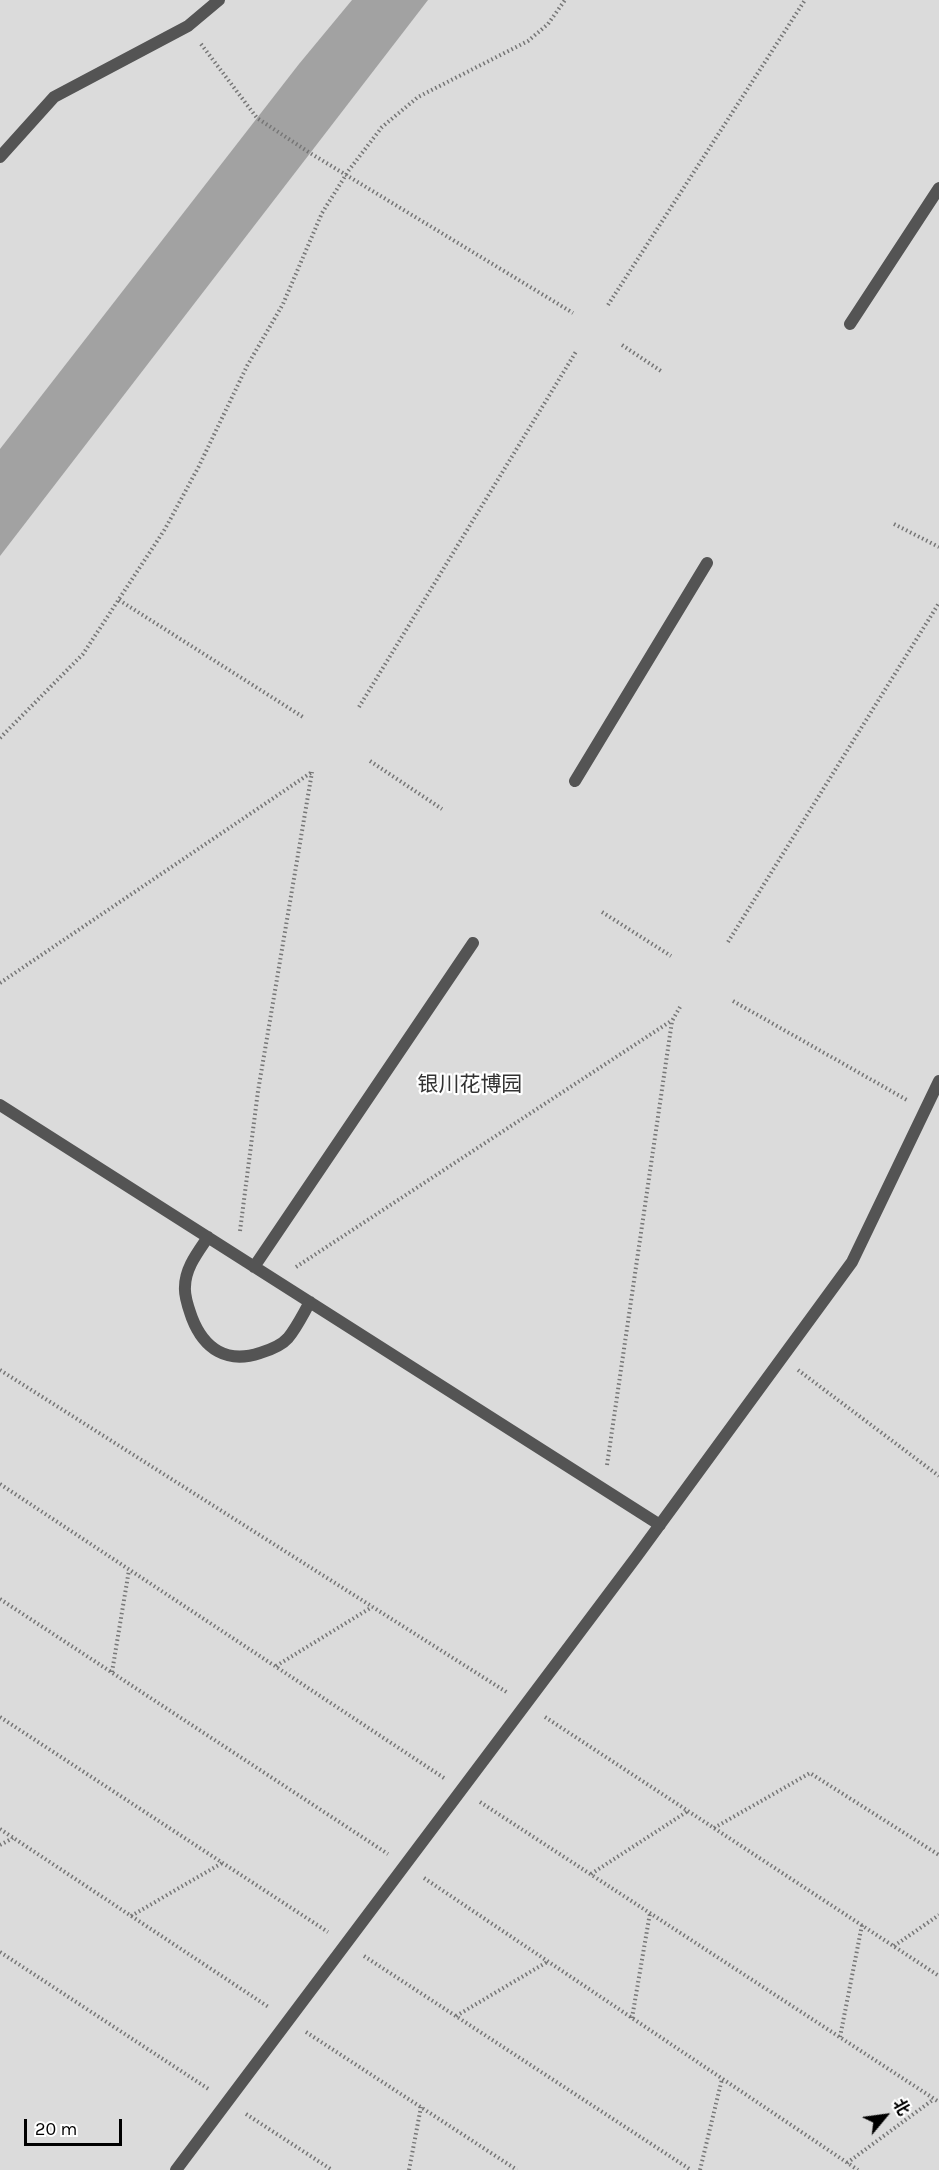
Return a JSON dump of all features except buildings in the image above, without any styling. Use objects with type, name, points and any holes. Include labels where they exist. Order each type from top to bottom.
[{"type":"street","points":[[0,157],[54,97],[188,26],[219,0]]},
{"type":"street","points":[[850,324],[939,188]]},
{"type":"street","points":[[575,781],[707,563]]},
{"type":"street","points":[[254,1267],[473,943]]},
{"type":"street","points":[[176,2170],[660,1525],[852,1262],[939,1081]]},
{"type":"street","points":[[0,1105],[660,1525]]},
{"type":"street","points":[[208,1237],[188,1271],[184,1288],[198,1333],[212,1349],[227,1355],[250,1356],[271,1350],[287,1339],[310,1302]]},
{"type":"path","points":[[0,738],[82,654],[165,529],[199,466],[247,366],[282,304],[322,213],[382,127],[418,97],[528,41],[548,24],[565,0]]},
{"type":"path","points":[[608,305],[805,0]]},
{"type":"path","points":[[188,26],[257,118],[310,153],[573,313]]},
{"type":"path","points":[[622,345],[661,371]]},
{"type":"path","points":[[359,707],[577,350]]},
{"type":"path","points":[[894,524],[939,547]]},
{"type":"path","points":[[119,600],[303,717]]},
{"type":"path","points":[[728,942],[939,603]]},
{"type":"path","points":[[370,761],[442,809]]},
{"type":"path","points":[[0,983],[312,772],[258,1092],[237,1256]]},
{"type":"path","points":[[602,912],[671,956]]},
{"type":"path","points":[[733,1001],[926,1111]]},
{"type":"path","points":[[603,1489],[672,1021],[680,1007]]},
{"type":"path","points":[[275,1280],[672,1021]]},
{"type":"path","points":[[782,1358],[939,1476]]},
{"type":"path","points":[[0,1370],[526,1704],[939,1976]]},
{"type":"path","points":[[112,1672],[129,1570]]},
{"type":"path","points":[[0,1599],[405,1866],[858,2170]]},
{"type":"path","points":[[276,1666],[372,1606]]},
{"type":"path","points":[[714,1828],[810,1773],[939,1855]]},
{"type":"path","points":[[591,1874],[688,1811]]},
{"type":"path","points":[[0,1829],[517,2170]]},
{"type":"path","points":[[0,1845],[13,1838]]},
{"type":"path","points":[[131,1916],[222,1863]]},
{"type":"path","points":[[632,2019],[650,1912]]},
{"type":"path","points":[[894,1946],[939,1915]]},
{"type":"path","points":[[840,2037],[862,1925]]},
{"type":"path","points":[[0,1952],[332,2170]]},
{"type":"path","points":[[456,2016],[547,1962]]},
{"type":"path","points":[[700,2170],[722,2079]]},
{"type":"path","points":[[847,2163],[934,2099]]},
{"type":"path","points":[[409,2170],[421,2107]]},
{"type":"green space","name":"银川花博园","points":[[0,0],[939,0],[939,2170],[0,2170]]},
{"type":"shaded area","points":[[352,0],[428,0],[0,556],[0,449],[299,64]]}]
